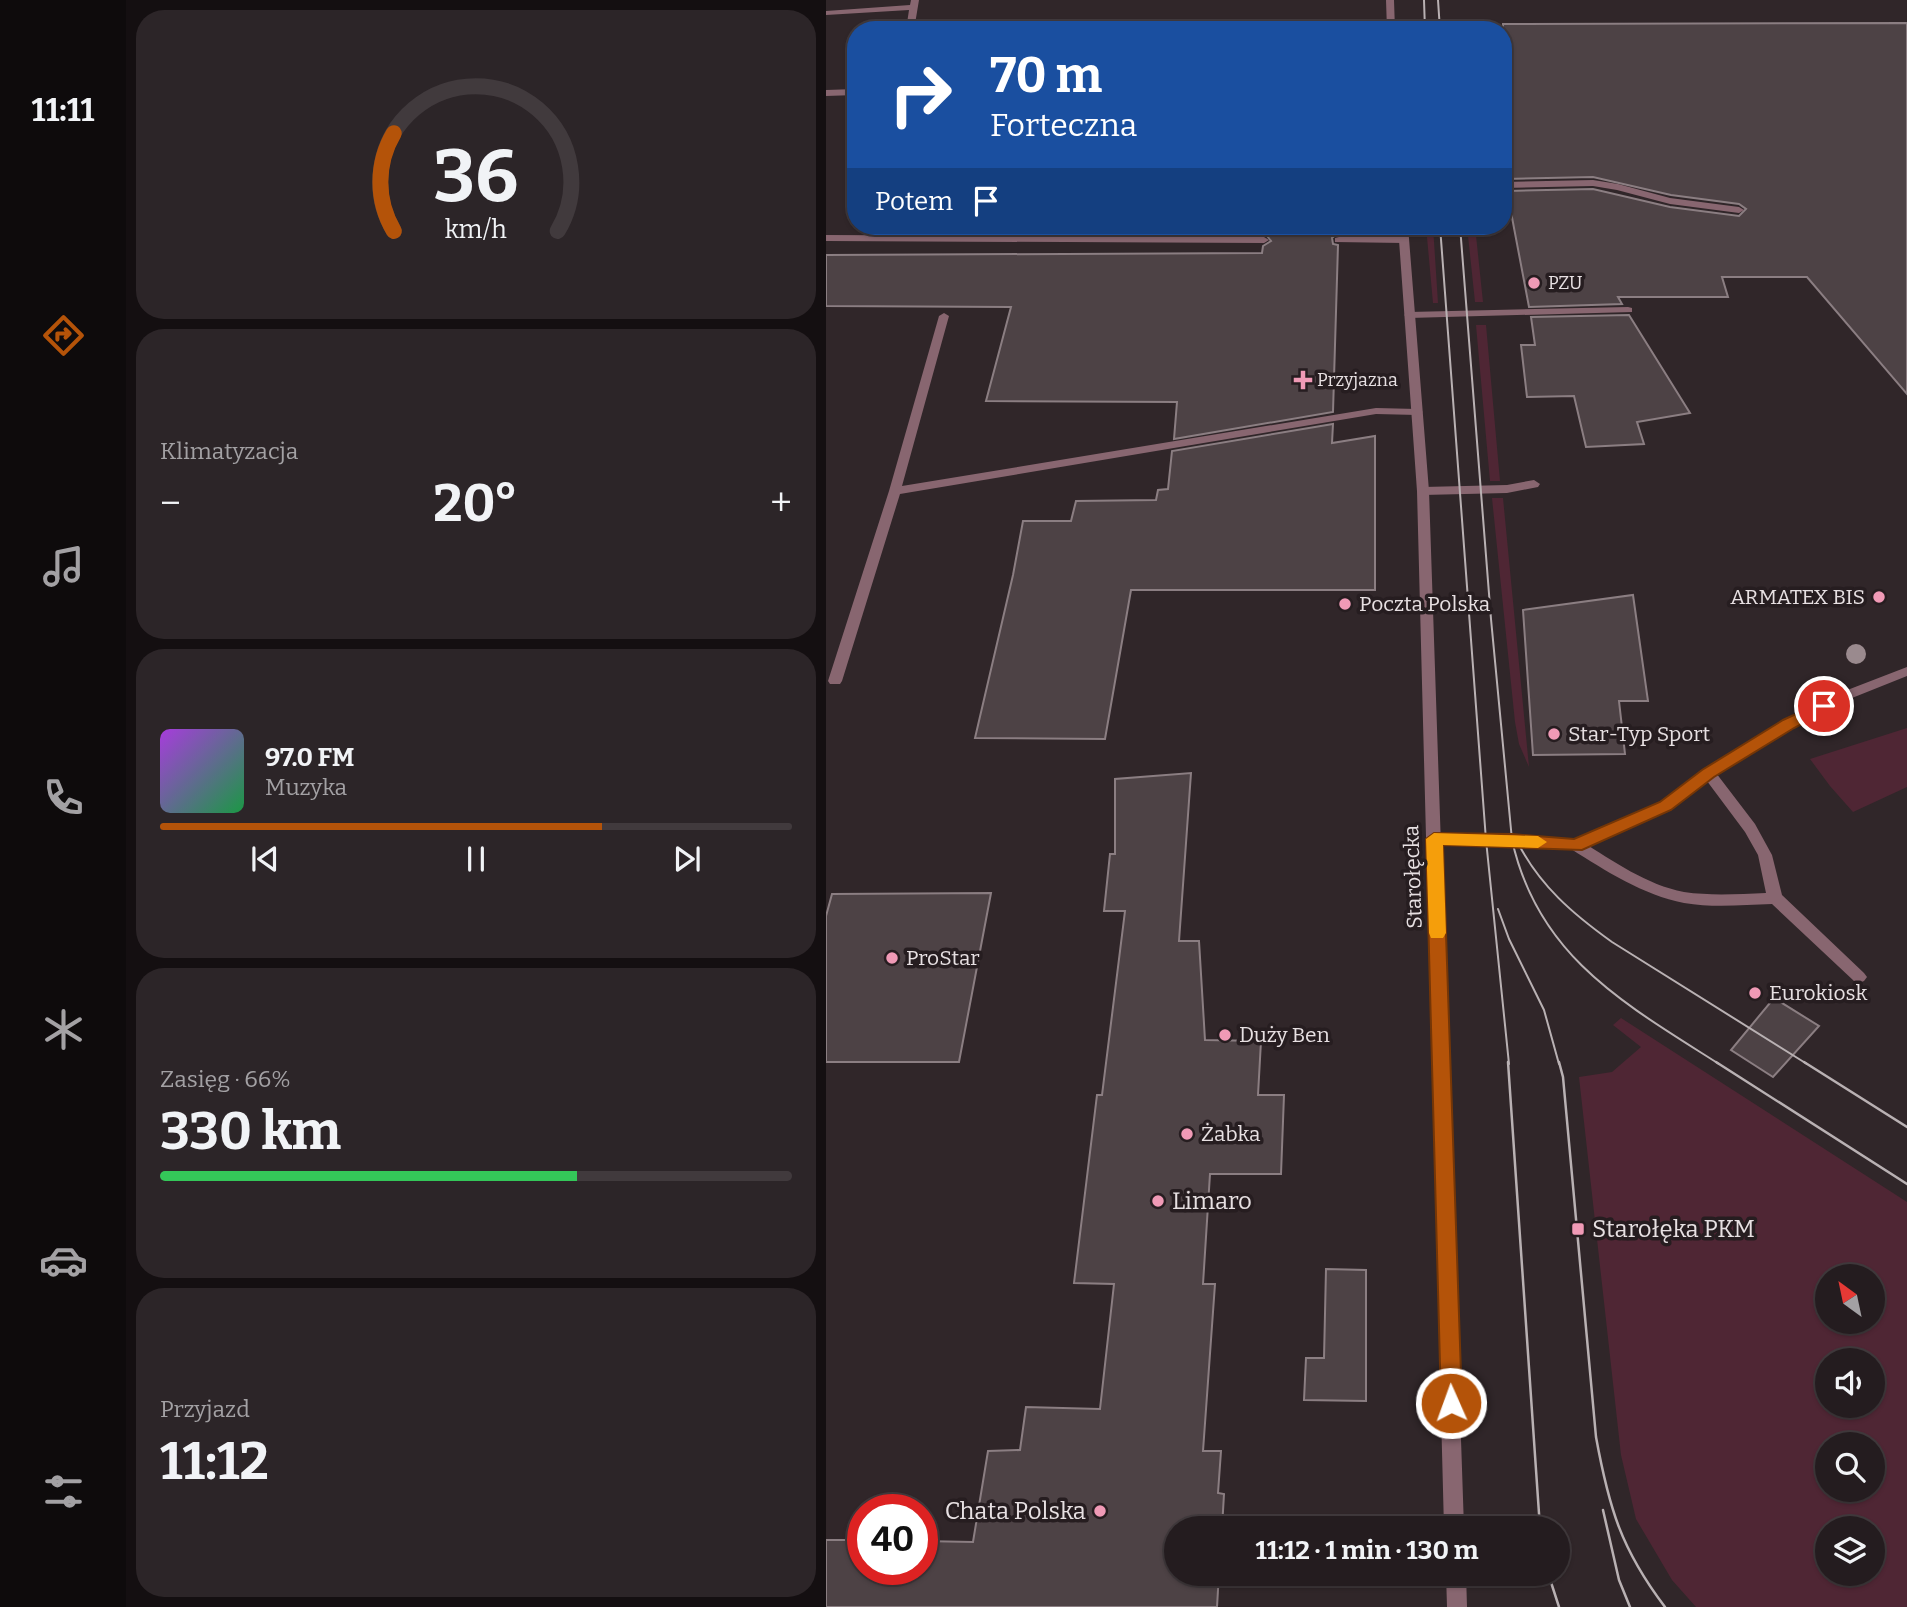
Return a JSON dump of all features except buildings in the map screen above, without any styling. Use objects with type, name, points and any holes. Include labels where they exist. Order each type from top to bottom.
[{"type":"street","points":[[1390,0],[1391,21]]},
{"type":"street","points":[[826,13],[914,3],[912,21]]},
{"type":"street","points":[[826,93],[847,92]]},
{"type":"street","points":[[1512,185],[1593,183],[1670,201],[1739,209]]},
{"type":"street","name":"Starołęcka","points":[[1404,235],[1423,491],[1454,1516]]},
{"type":"street","points":[[826,238],[1264,240]]},
{"type":"street","points":[[1339,240],[1404,240]]},
{"type":"street","points":[[1409,315],[1628,310]]},
{"type":"street","points":[[835,681],[895,491],[944,316]]},
{"type":"street","points":[[895,491],[1376,411],[1417,412]]},
{"type":"street","points":[[1423,491],[1507,489],[1534,484]]},
{"type":"street","points":[[1576,845],[1666,806],[1708,774],[1842,696],[1907,671]]},
{"type":"street","points":[[1708,774],[1750,828],[1765,855],[1775,898],[1860,977]]},
{"type":"street","points":[[1434,839],[1512,840],[1576,845],[1625,875],[1681,897],[1731,900],[1775,898]]},
{"type":"street","points":[[1456,1586],[1457,1607]]},
{"type":"shaded area","points":[[1427,235],[1434,235],[1438,303],[1433,303]]},
{"type":"shaded area","points":[[1468,235],[1476,235],[1483,302],[1475,302]]},
{"type":"shaded area","points":[[1476,325],[1486,325],[1500,481],[1490,481]]},
{"type":"shaded area","points":[[1492,498],[1503,498],[1529,767],[1519,744],[1515,722]]},
{"type":"shaded area","points":[[1907,728],[1907,787],[1853,812],[1810,759]]},
{"type":"shaded area","points":[[1621,1018],[1907,1202],[1907,1607],[1696,1607],[1672,1580],[1636,1519],[1621,1455],[1579,1077],[1612,1072],[1641,1047],[1613,1025]]},
{"type":"tram line","points":[[1424,0],[1425,21]]},
{"type":"tram line","points":[[1438,0],[1439,21]]},
{"type":"tram line","points":[[1441,235],[1486,840],[1509,1064]]},
{"type":"tram line","points":[[1461,235],[1491,619],[1512,840],[1525,881],[1542,916],[1564,946],[1619,998],[1719,1064]]},
{"type":"tram line","points":[[1518,843],[1547,886],[1571,910],[1612,942],[1807,1064]]},
{"type":"tram line","points":[[1498,909],[1509,939],[1544,1010],[1559,1064]]},
{"type":"tram line","points":[[1508,1062],[1539,1516]]},
{"type":"tram line","points":[[1559,1062],[1563,1077],[1596,1437],[1606,1485],[1619,1527],[1637,1566],[1665,1607]]},
{"type":"tram line","points":[[1716,1062],[1907,1184]]},
{"type":"tram line","points":[[1804,1062],[1907,1127]]},
{"type":"tram line","points":[[1603,1510],[1619,1580],[1630,1607]]},
{"type":"tram line","points":[[1552,1586],[1559,1607]]},
{"type":"slow traffic","points":[[1437,933],[1434,839],[1538,842]]},
{"type":"place","name":"PZU","points":[[1534,283]]},
{"type":"place","name":"Przyjazna","points":[[1303,380]]},
{"type":"place","name":"ARMATEX BIS","points":[[1879,597]]},
{"type":"place","name":"Poczta Polska","points":[[1345,604]]},
{"type":"place","name":"Star-Typ Sport","points":[[1554,734]]},
{"type":"place","name":"ProStar","points":[[892,958]]},
{"type":"place","name":"Eurokiosk","points":[[1755,993]]},
{"type":"place","name":"Duży Ben","points":[[1225,1035]]},
{"type":"place","name":"Żabka","points":[[1187,1134]]},
{"type":"place","name":"Limaro","points":[[1158,1201]]},
{"type":"place","name":"Starołęka PKM","points":[[1578,1229]]},
{"type":"place","name":"Chata Polska","points":[[1100,1511]]},
{"type":"route","points":[[1451,1403],[1434,839],[1512,840],[1576,845],[1666,806],[1708,774],[1788,724],[1824,706]]}]
